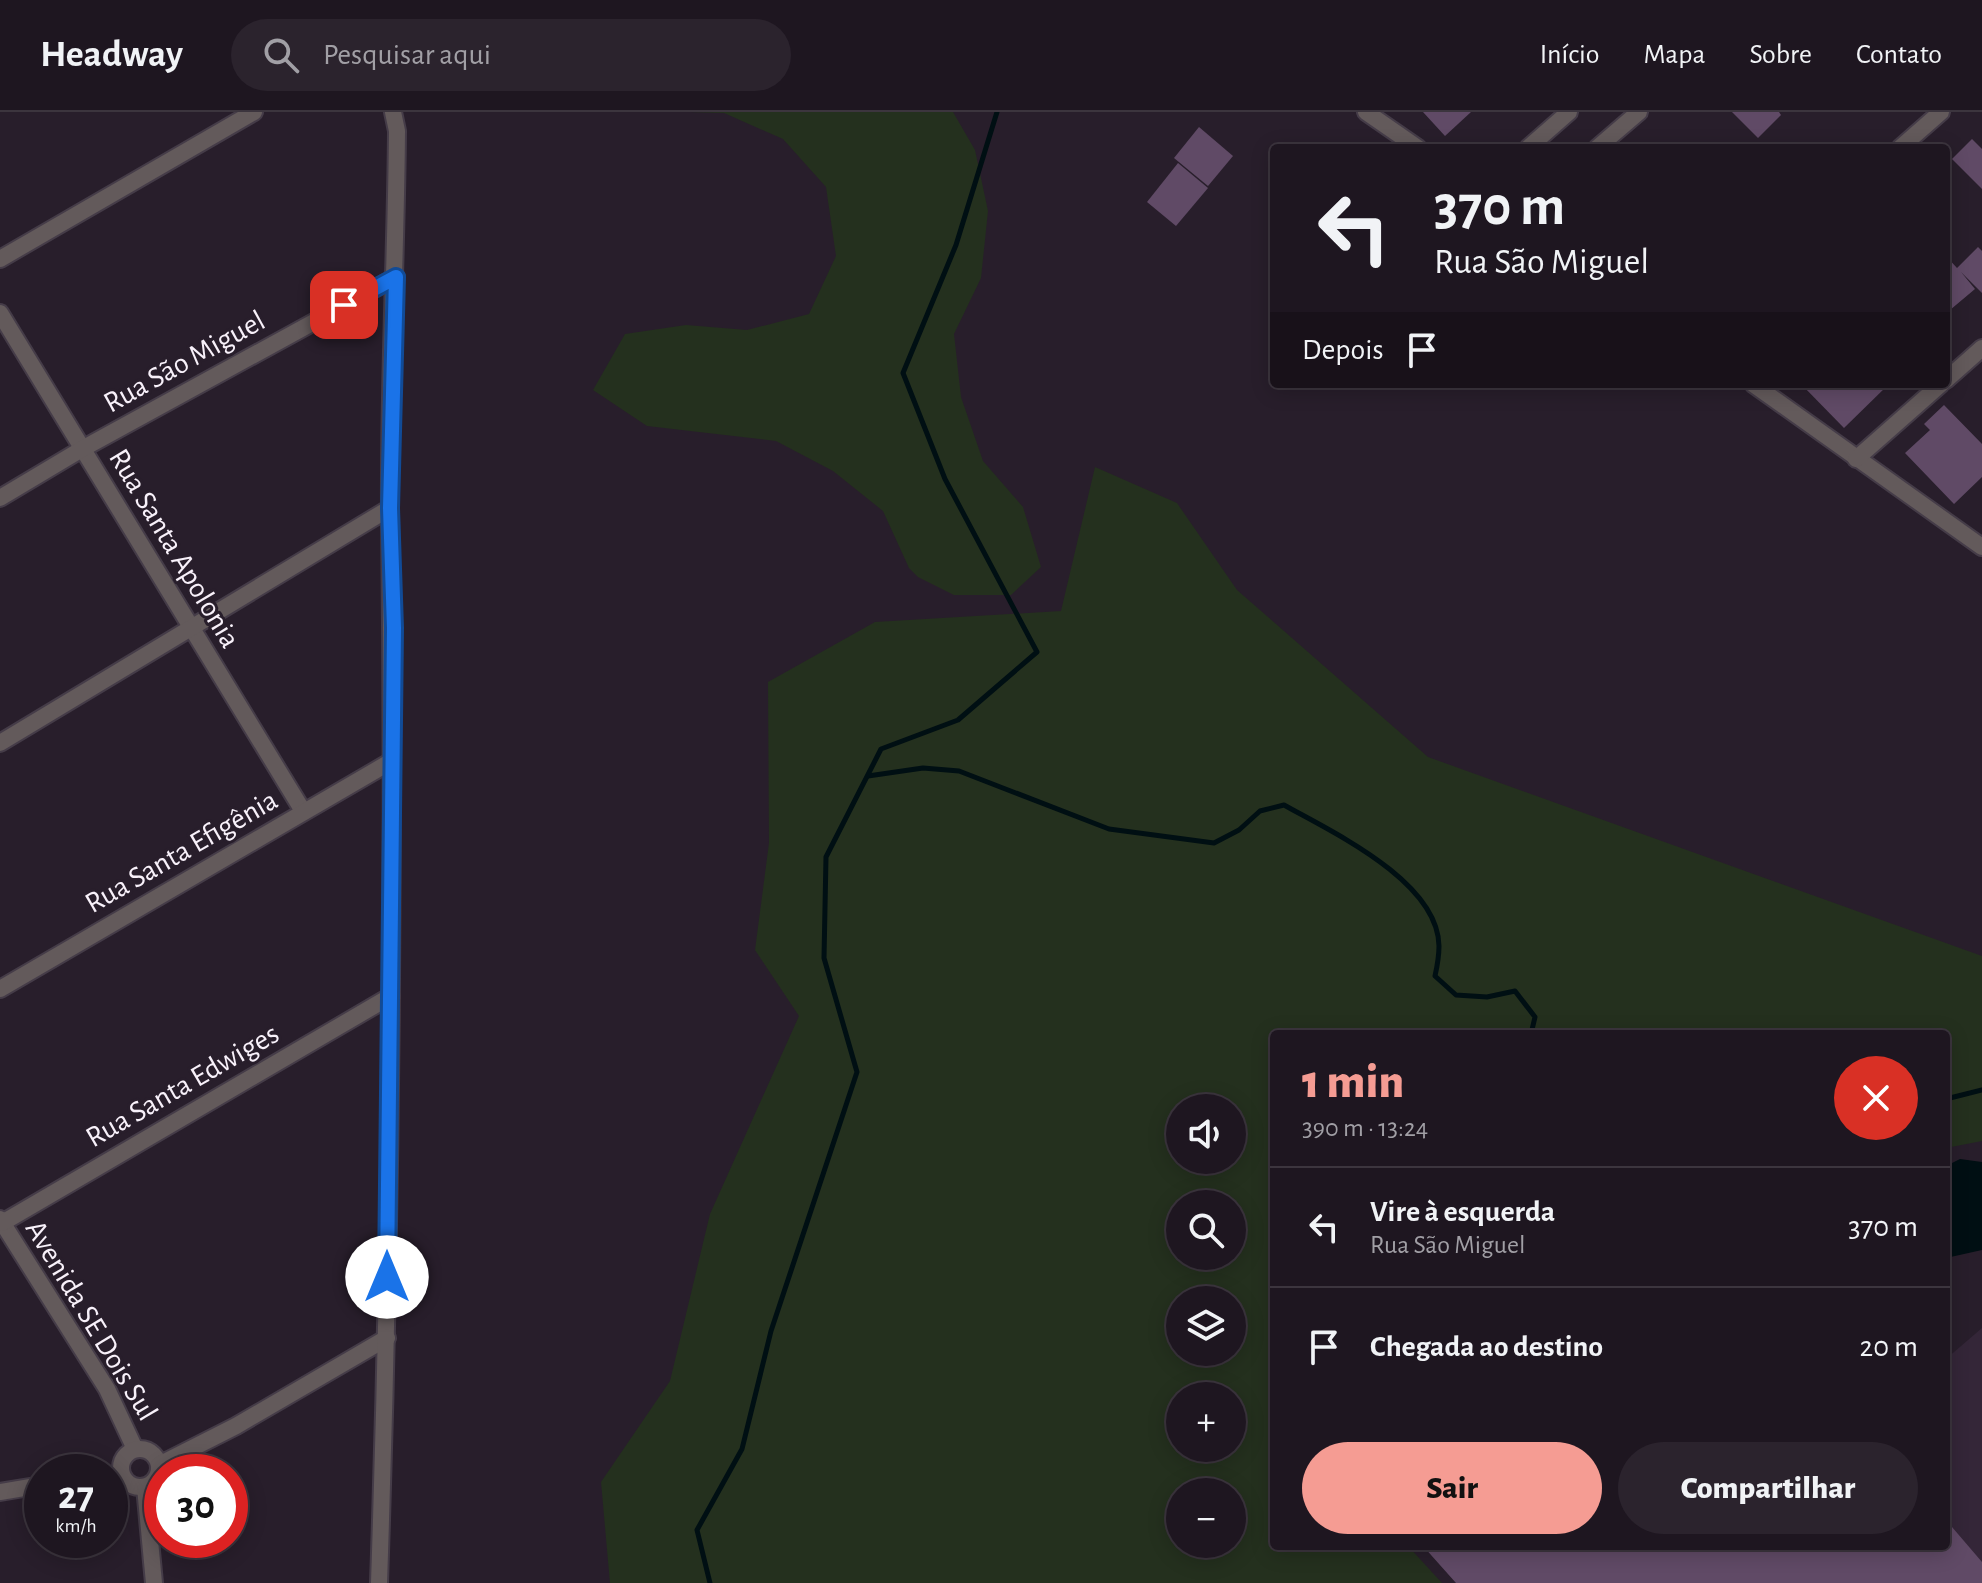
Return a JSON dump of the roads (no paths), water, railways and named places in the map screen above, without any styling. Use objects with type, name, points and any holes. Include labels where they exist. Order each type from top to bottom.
[{"type":"street","points":[[0,259],[254,112]]},
{"type":"street","points":[[379,1583],[387,1338],[391,996],[390,762],[394,628],[390,508],[397,131],[393,112]]},
{"type":"street","points":[[1366,112],[1412,144]]},
{"type":"street","points":[[1533,144],[1569,112]]},
{"type":"street","points":[[1602,144],[1639,112]]},
{"type":"street","points":[[1905,144],[1941,112]]},
{"type":"street","name":"Rua São Miguel","points":[[0,498],[82,449],[396,277]]},
{"type":"street","name":"Rua Santa Apolonia","points":[[0,313],[303,811]]},
{"type":"street","points":[[1950,376],[1982,348]]},
{"type":"street","points":[[1758,388],[1982,547]]},
{"type":"street","points":[[1856,459],[1936,388]]},
{"type":"street","points":[[0,743],[390,508]]},
{"type":"street","name":"Rua Santa Efigênia","points":[[0,989],[390,762]]},
{"type":"street","name":"Rua Santa Edwiges","points":[[1,1221],[391,996]]},
{"type":"street","name":"Avenida SE Dois Sul","points":[[1,1221],[107,1389],[135,1449],[153,1454]]},
{"type":"street","points":[[181,1454],[236,1426],[387,1338]]},
{"type":"street","name":"Avenida SE Dois Sul","points":[[128,1454],[135,1449]]},
{"type":"street","points":[[0,1492],[24,1488]]},
{"type":"street","points":[[152,1558],[154,1583]]},
{"type":"waterway","points":[[710,1583],[697,1530],[742,1449],[771,1331],[857,1072],[824,958],[826,857],[881,749],[958,720],[1037,652],[945,479],[903,373],[956,245],[997,112]]},
{"type":"waterway","points":[[868,776],[923,768],[959,771],[1109,829],[1214,843],[1239,830],[1260,811],[1284,805],[1379,861],[1421,900],[1434,922],[1439,946],[1435,976],[1456,995],[1487,997],[1515,991],[1535,1017],[1532,1030]]},
{"type":"waterway","points":[[1950,1098],[1982,1090]]}]
